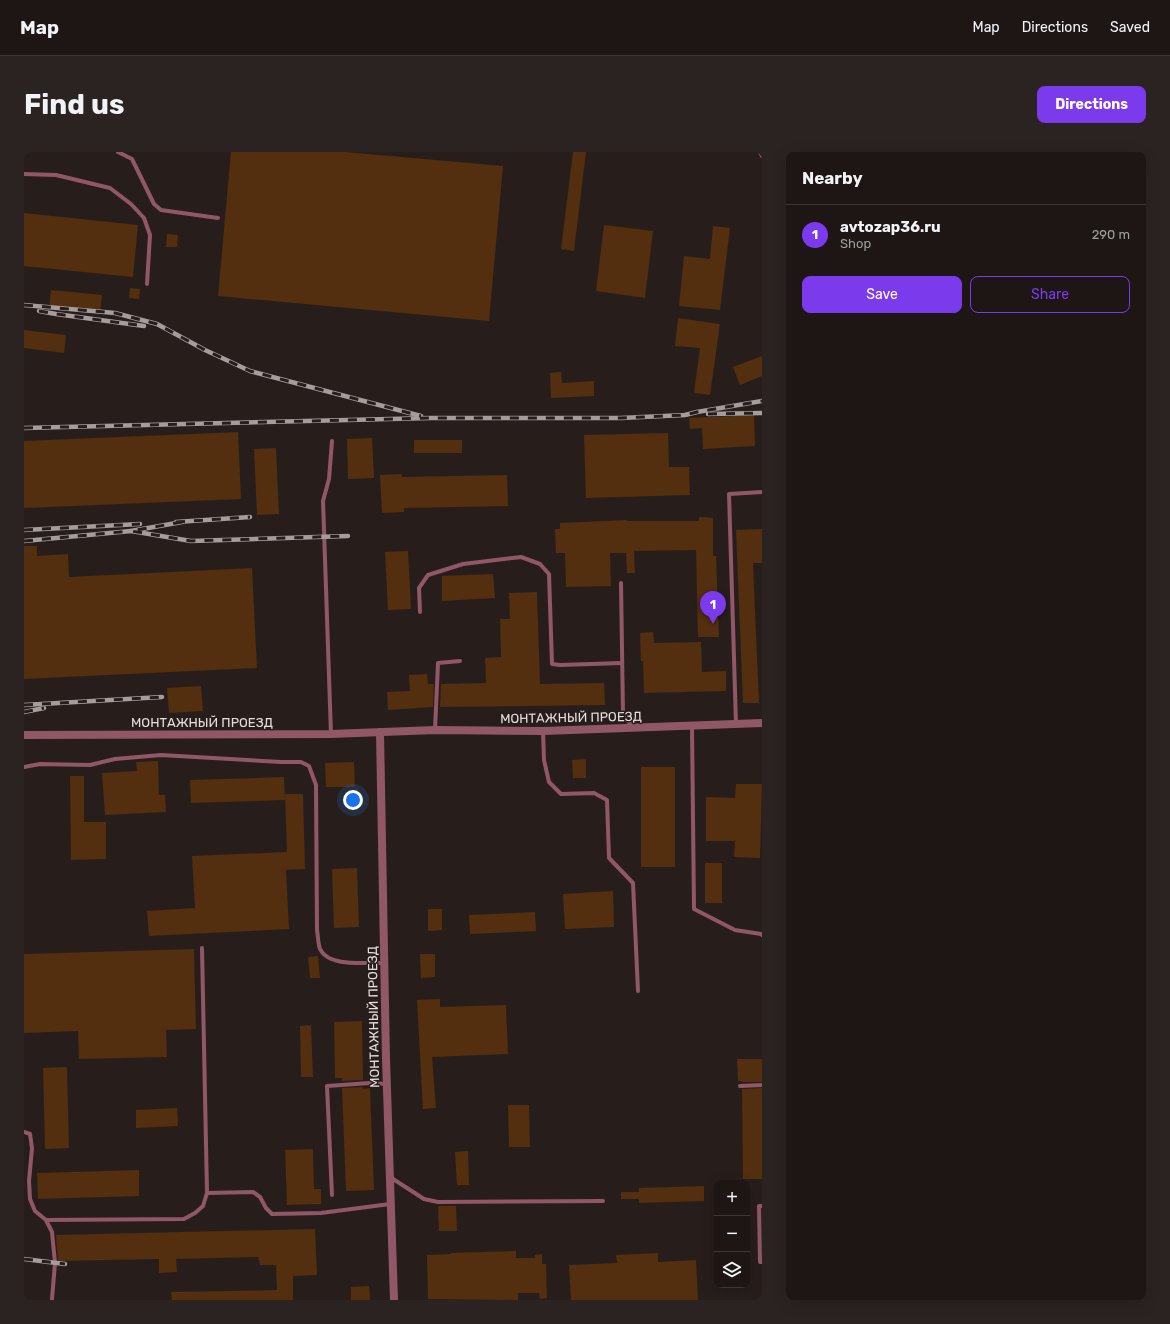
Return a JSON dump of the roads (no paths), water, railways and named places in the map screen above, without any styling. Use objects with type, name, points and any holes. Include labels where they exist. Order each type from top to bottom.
[{"type":"street","name":"МОНТАЖНЫЙ ПРОЕЗД","points":[[24,735],[331,734],[435,730],[543,731],[762,723]]},
{"type":"street","name":"МОНТАЖНЫЙ ПРОЕЗД","points":[[380,732],[384,963],[394,1300]]},
{"type":"lane","points":[[118,152],[132,159],[154,204],[161,210],[218,218]]},
{"type":"lane","points":[[760,152],[762,156]]},
{"type":"lane","points":[[24,174],[56,176],[110,188],[131,204],[144,218],[150,235],[147,284]]},
{"type":"lane","points":[[331,734],[323,502],[329,479],[332,441]]},
{"type":"lane","points":[[736,724],[729,494],[762,492]]},
{"type":"lane","points":[[420,612],[419,588],[428,575],[462,564],[521,558],[540,564],[549,574],[552,664],[622,663]]},
{"type":"lane","points":[[621,583],[623,715],[633,728]]},
{"type":"lane","points":[[435,730],[438,663],[460,661]]},
{"type":"lane","points":[[692,725],[694,909],[735,930],[762,935]]},
{"type":"lane","points":[[543,731],[544,760],[549,782],[561,794],[594,793],[606,800],[609,858],[633,883],[638,991]]},
{"type":"lane","points":[[24,767],[40,764],[90,765],[116,759],[161,755],[301,762],[309,766],[316,785],[317,930],[320,949],[329,958],[347,963],[384,963]]},
{"type":"lane","points":[[46,1220],[184,1219],[195,1213],[203,1206],[207,1194],[202,948]]},
{"type":"lane","points":[[332,1195],[327,1086],[370,1083],[387,1084]]},
{"type":"lane","points":[[740,1086],[762,1085]]},
{"type":"lane","points":[[24,1132],[30,1134],[32,1148],[29,1181],[30,1199],[35,1211],[46,1220],[52,1232],[55,1263],[52,1299]]},
{"type":"lane","points":[[390,1176],[424,1199],[438,1202],[603,1201]]},
{"type":"lane","points":[[207,1194],[253,1192],[260,1197],[266,1208],[272,1214],[321,1213],[391,1204]]},
{"type":"lane","points":[[762,1206],[759,1206],[760,1262],[762,1262]]},
{"type":"railway","points":[[24,305],[115,313],[157,324],[205,350],[250,371],[421,416]]},
{"type":"railway","points":[[39,311],[144,326]]},
{"type":"railway","points":[[24,428],[431,418],[621,418],[685,415],[762,401]]},
{"type":"railway","points":[[708,414],[762,413]]},
{"type":"railway","points":[[176,522],[250,517]]},
{"type":"railway","points":[[182,522],[131,531],[191,541],[348,536]]},
{"type":"railway","points":[[24,530],[140,524]]},
{"type":"railway","points":[[24,541],[131,531]]},
{"type":"railway","points":[[24,705],[162,697]]},
{"type":"railway","points":[[24,712],[44,708]]},
{"type":"railway","points":[[24,1259],[65,1264]]},
{"type":"place","name":"avtozap36.ru","points":[[713,624]]}]
